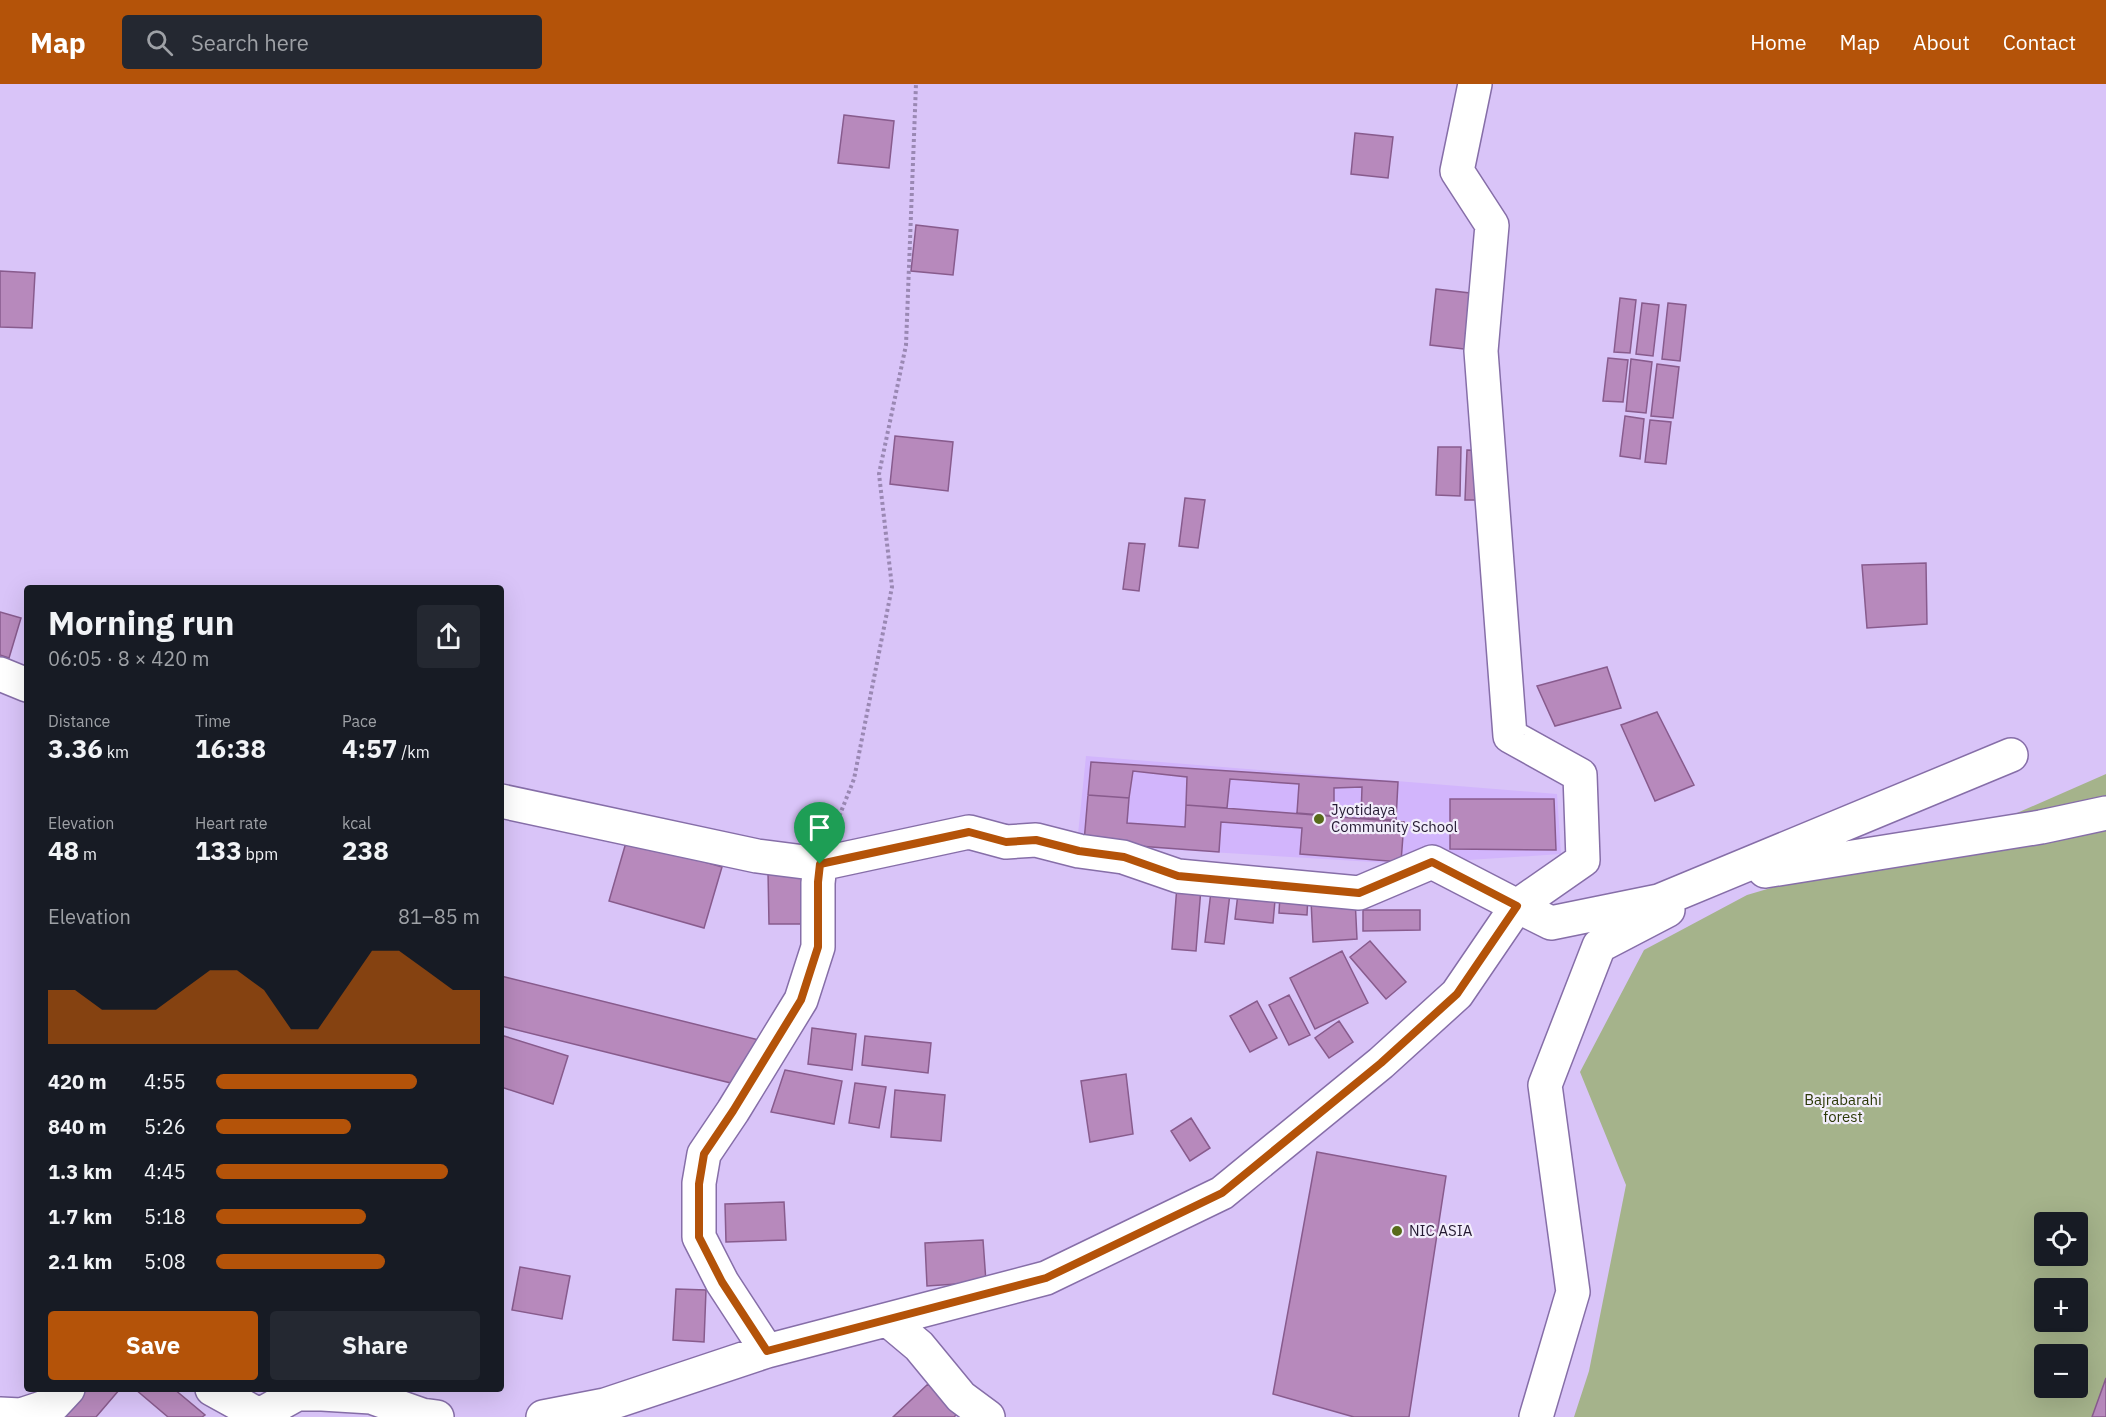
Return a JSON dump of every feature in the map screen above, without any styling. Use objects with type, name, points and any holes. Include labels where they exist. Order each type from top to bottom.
[{"type":"street","points":[[543,1417],[605,1405],[767,1351],[1046,1278],[1222,1193],[1381,1063],[1457,994],[1517,906],[1583,860],[1580,775],[1510,736],[1481,351],[1491,225],[1457,171],[1475,84]]},
{"type":"street","points":[[0,674],[24,684]]},
{"type":"street","points":[[504,802],[757,856],[820,864],[969,832],[1006,842],[1036,840],[1079,851],[1124,857],[1178,876],[1359,893],[1432,862],[1551,922],[1659,901],[2011,755]]},
{"type":"street","points":[[1536,1417],[1573,1292],[1545,1085],[1599,946],[1736,876],[2041,827],[2106,813]]},
{"type":"street","points":[[767,1351],[722,1282],[699,1237],[699,1184],[704,1154],[801,1000],[818,947],[820,864]]},
{"type":"street","points":[[888,1320],[919,1346],[961,1396],[988,1417]]},
{"type":"street","points":[[0,1414],[21,1415],[54,1404],[65,1392]]},
{"type":"street","points":[[217,1392],[257,1416],[297,1394],[322,1394],[371,1397],[422,1415],[437,1417]]},
{"type":"path","points":[[820,864],[854,779],[892,587],[879,474],[906,345],[916,84]]},
{"type":"shaded area","name":"Jyotidaya Community School","points":[[1086,756],[1557,794],[1561,854],[1406,864],[1077,844]]},
{"type":"green space","name":"Bajrabarahi forest","points":[[2106,774],[2106,1417],[1574,1417],[1589,1371],[1626,1185],[1580,1072],[1644,950],[1747,895],[2001,820]]},
{"type":"building","points":[[844,115],[894,121],[889,168],[838,163]]},
{"type":"building","points":[[1355,133],[1393,137],[1388,178],[1351,174]]},
{"type":"building","points":[[916,225],[958,230],[953,275],[911,271]]},
{"type":"building","points":[[0,271],[35,273],[32,328],[0,327]]},
{"type":"building","points":[[1436,289],[1487,295],[1481,351],[1430,345]]},
{"type":"building","points":[[1620,298],[1636,300],[1630,353],[1614,352]]},
{"type":"building","points":[[1642,303],[1659,305],[1653,356],[1636,354]]},
{"type":"building","points":[[1668,303],[1686,305],[1680,361],[1662,359]]},
{"type":"building","points":[[1608,358],[1628,360],[1623,402],[1603,401]]},
{"type":"building","points":[[1631,359],[1652,362],[1646,413],[1626,411]]},
{"type":"building","points":[[1657,364],[1679,367],[1673,418],[1651,416]]},
{"type":"building","points":[[1625,416],[1644,419],[1640,459],[1620,456]]},
{"type":"building","points":[[1650,420],[1671,422],[1666,464],[1645,462]]},
{"type":"building","points":[[895,436],[953,442],[948,491],[890,484]]},
{"type":"building","points":[[1438,447],[1461,447],[1460,496],[1436,495]]},
{"type":"building","points":[[1467,450],[1490,451],[1489,500],[1465,500]]},
{"type":"building","points":[[1185,498],[1205,500],[1198,548],[1179,546]]},
{"type":"building","points":[[1129,543],[1145,544],[1139,591],[1123,589]]},
{"type":"building","points":[[1926,563],[1927,624],[1867,628],[1862,565]]},
{"type":"building","points":[[0,612],[21,618],[9,658],[0,655]]},
{"type":"building","points":[[1607,667],[1621,708],[1555,726],[1537,686]]},
{"type":"building","points":[[1657,712],[1694,785],[1655,801],[1621,725]]},
{"type":"building","points":[[1091,762],[1398,782],[1396,820],[1361,818],[1362,787],[1334,788],[1334,816],[1297,813],[1299,784],[1230,779],[1227,808],[1186,805],[1187,777],[1133,771],[1129,798],[1088,795]]},
{"type":"building","points":[[1088,795],[1129,798],[1127,823],[1185,827],[1186,805],[1404,822],[1401,862],[1300,854],[1302,828],[1221,822],[1219,852],[1084,842]]},
{"type":"building","points":[[1450,799],[1554,799],[1556,850],[1450,849]]},
{"type":"building","points":[[627,839],[722,867],[704,928],[609,901]]},
{"type":"building","points":[[817,871],[818,924],[769,924],[768,872]]},
{"type":"building","points":[[1212,883],[1231,885],[1224,944],[1205,942]]},
{"type":"building","points":[[1239,885],[1276,889],[1273,923],[1235,919]]},
{"type":"building","points":[[1177,886],[1201,888],[1196,951],[1172,949]]},
{"type":"building","points":[[1280,894],[1308,895],[1307,915],[1279,913]]},
{"type":"building","points":[[1355,898],[1357,939],[1313,942],[1311,900]]},
{"type":"building","points":[[1363,910],[1420,910],[1420,930],[1363,931]]},
{"type":"building","points":[[1370,941],[1406,982],[1386,999],[1350,957]]},
{"type":"building","points":[[1342,951],[1368,1003],[1315,1029],[1290,978]]},
{"type":"building","points":[[504,977],[759,1040],[747,1087],[504,1027]]},
{"type":"building","points":[[1289,995],[1310,1035],[1289,1045],[1269,1005]]},
{"type":"building","points":[[1257,1001],[1277,1038],[1250,1052],[1230,1016]]},
{"type":"building","points":[[1339,1021],[1353,1042],[1329,1058],[1315,1038]]},
{"type":"building","points":[[812,1028],[856,1034],[852,1070],[808,1064]]},
{"type":"building","points":[[504,1036],[568,1056],[553,1104],[504,1088]]},
{"type":"building","points":[[865,1036],[931,1043],[928,1073],[862,1065]]},
{"type":"building","points":[[785,1070],[842,1081],[834,1124],[771,1112]]},
{"type":"building","points":[[1126,1074],[1133,1134],[1090,1142],[1081,1081]]},
{"type":"building","points":[[855,1083],[886,1087],[879,1128],[849,1123]]},
{"type":"building","points":[[895,1090],[945,1095],[941,1141],[891,1137]]},
{"type":"building","points":[[1191,1118],[1210,1148],[1190,1161],[1171,1131]]},
{"type":"building","points":[[1317,1152],[1446,1176],[1409,1417],[1354,1417],[1273,1394]]},
{"type":"building","points":[[784,1202],[786,1240],[726,1242],[725,1204]]},
{"type":"building","points":[[983,1240],[986,1282],[927,1286],[925,1243]]},
{"type":"building","points":[[520,1267],[570,1276],[562,1319],[512,1310]]},
{"type":"building","points":[[676,1289],[706,1290],[704,1342],[673,1340]]},
{"type":"building","points":[[2106,1378],[2106,1417],[2092,1417]]},
{"type":"building","points":[[928,1384],[957,1414],[954,1417],[893,1417]]},
{"type":"building","points":[[74,1392],[117,1392],[96,1417],[53,1417]]},
{"type":"building","points":[[139,1392],[178,1392],[205,1415],[202,1417],[168,1417]]},
{"type":"place","name":"Jyotidaya Community School","points":[[1319,819]]},
{"type":"place","name":"NIC ASIA","points":[[1397,1231]]},
{"type":"route","points":[[969,832],[1006,842],[1036,840],[1079,851],[1124,857],[1178,876],[1359,893],[1432,862],[1517,906],[1457,994],[1381,1063],[1222,1193],[1046,1278],[767,1351],[722,1282],[699,1237],[699,1184],[704,1154],[801,1000],[818,947],[820,864],[969,832]]}]
